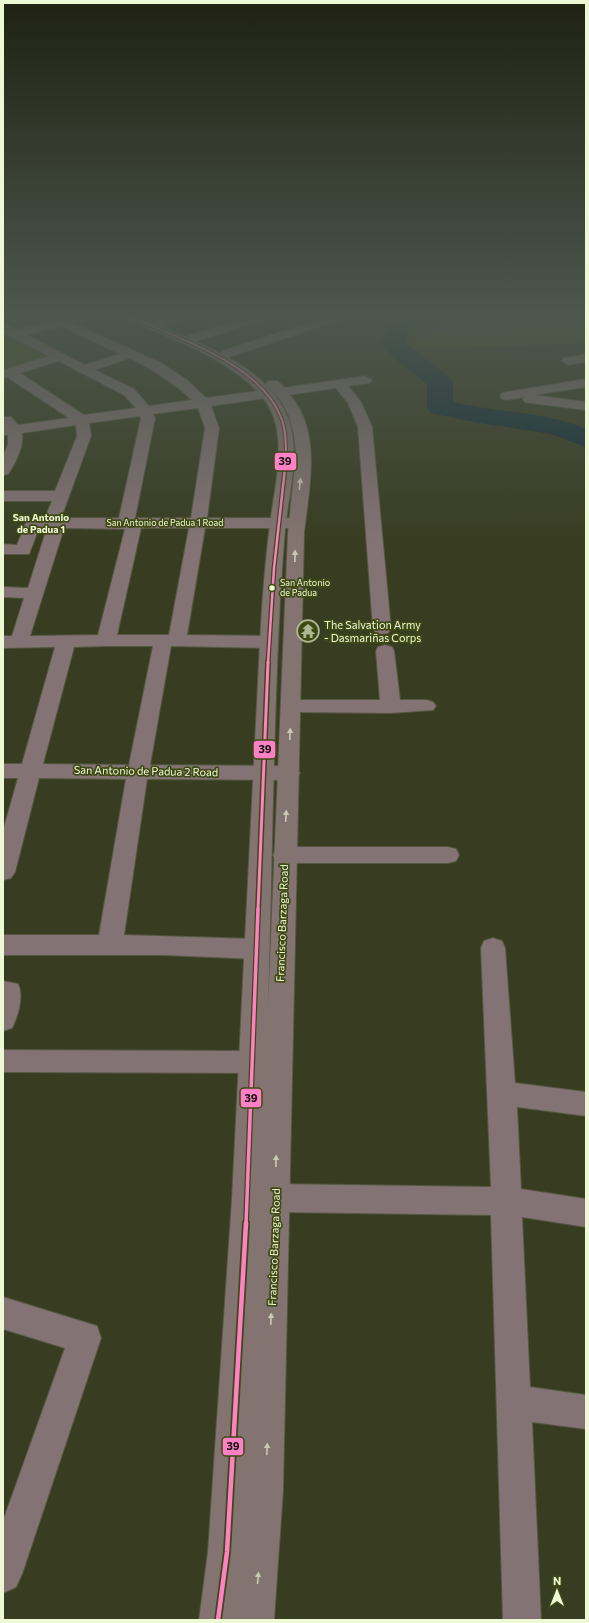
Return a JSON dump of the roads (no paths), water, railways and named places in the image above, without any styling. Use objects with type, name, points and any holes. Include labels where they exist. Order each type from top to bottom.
[{"type":"street","points":[[35,391],[82,420]]},
{"type":"street","points":[[106,641],[130,524],[148,418],[142,406],[127,391]]},
{"type":"street","points":[[110,945],[138,771],[198,524],[212,428],[204,403],[191,391]]},
{"type":"street","name":"Francisco Barzaga Road","points":[[244,1618],[227,1552],[247,1199],[268,642],[284,470],[284,430],[278,410],[263,391]]},
{"type":"street","points":[[282,392],[291,391]]},
{"type":"street","points":[[345,391],[354,402],[365,427],[382,629]]},
{"type":"street","points":[[539,391],[507,396],[586,406]]},
{"type":"street","name":"Francisco Barzaga Road","points":[[244,1618],[265,1490],[276,1198],[284,855],[289,773],[296,523],[302,471],[303,440],[301,426],[295,409],[282,392]]},
{"type":"street","points":[[9,430],[266,394]]},
{"type":"street","points":[[3,418],[9,430],[16,435],[14,448],[3,471]]},
{"type":"street","points":[[82,420],[84,436],[61,496],[34,593],[11,642],[170,640],[268,642]]},
{"type":"street","points":[[3,496],[61,496]]},
{"type":"street","name":"San Antonio de Padua 1 Road","points":[[3,549],[23,550],[33,523],[296,523]]},
{"type":"street","points":[[3,592],[34,593]]},
{"type":"street","points":[[3,872],[66,642]]},
{"type":"street","points":[[385,651],[391,707]]},
{"type":"street","points":[[291,706],[426,706]]},
{"type":"street","name":"San Antonio de Padua 2 Road","points":[[3,771],[289,773]]},
{"type":"street","points":[[284,855],[448,855]]},
{"type":"street","points":[[3,945],[164,945],[256,950]]},
{"type":"street","points":[[493,948],[502,1093],[522,1620]]},
{"type":"street","points":[[3,991],[9,991],[3,1020]]},
{"type":"street","points":[[3,1061],[251,1062]]},
{"type":"street","points":[[502,1093],[586,1104]]},
{"type":"street","points":[[276,1198],[506,1201],[586,1213]]},
{"type":"street","points":[[3,1313],[85,1338],[3,1574]]},
{"type":"street","points":[[514,1402],[586,1412]]},
{"type":"waterway","points":[[440,391],[440,407],[468,414],[555,427],[586,439]]},
{"type":"place","name":"San Antonio de Padua","points":[[272,588]]},
{"type":"place","name":"The Salvation Army - Dasmariñas Corps","points":[[308,631]]},
{"type":"district","name":"San Antonio de Padua 1","points":[[41,522]]}]
